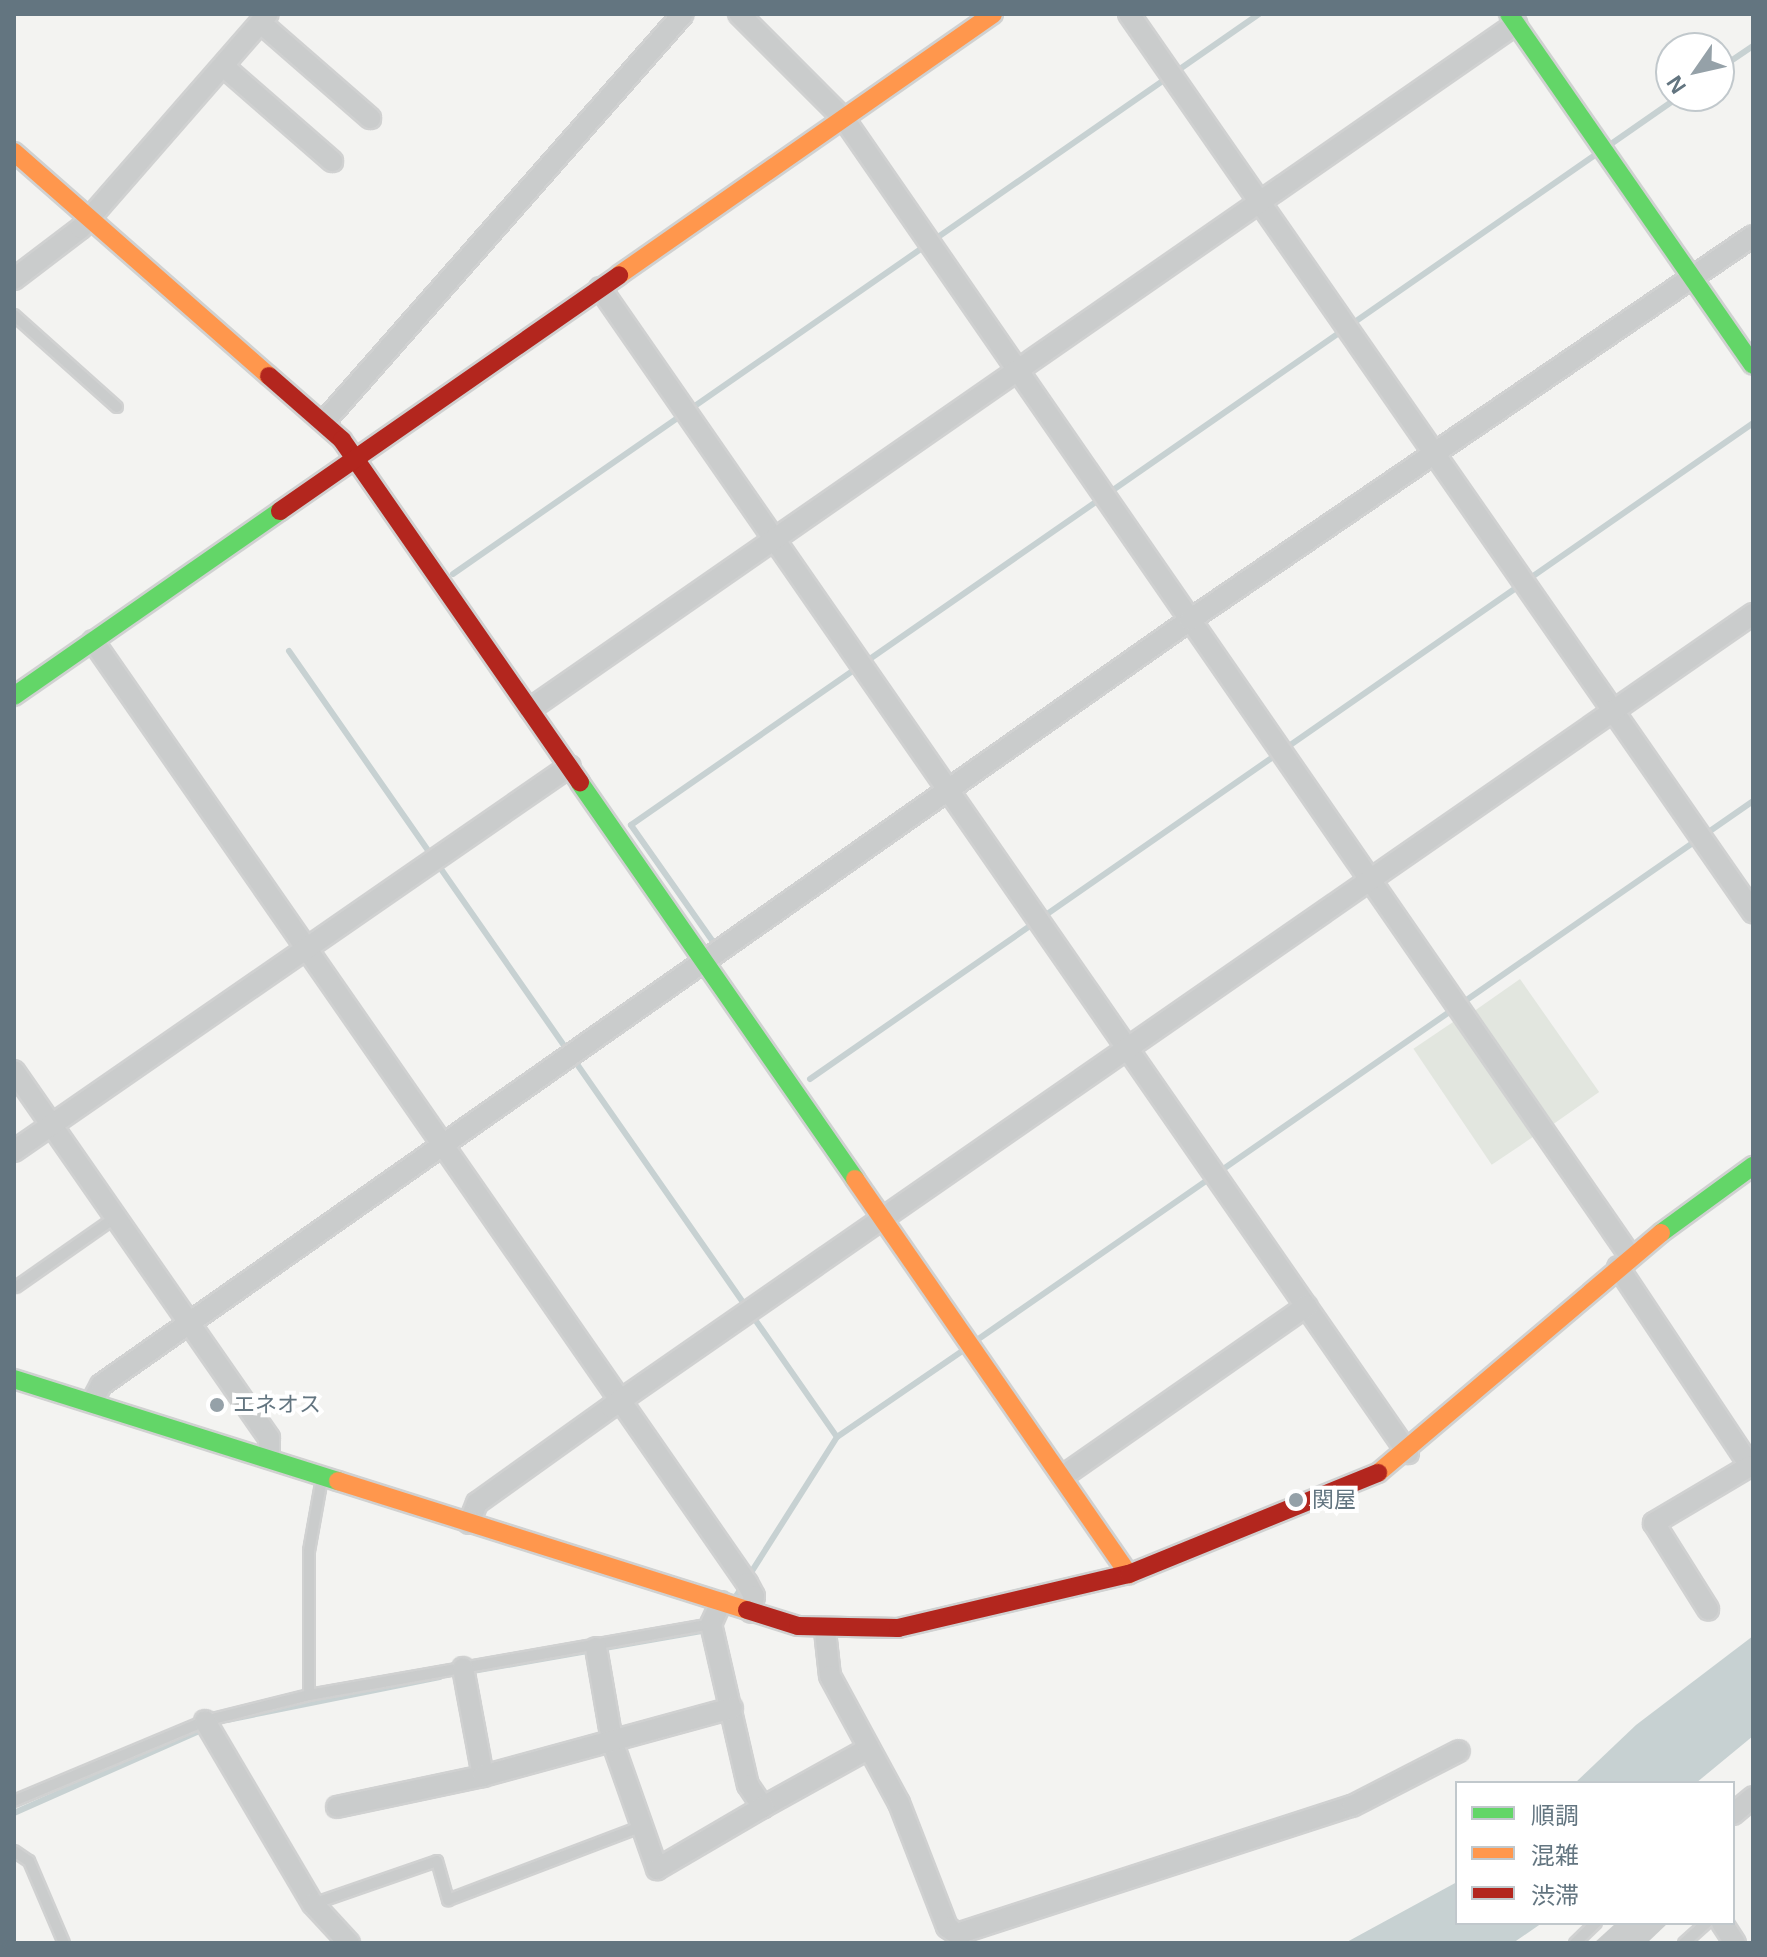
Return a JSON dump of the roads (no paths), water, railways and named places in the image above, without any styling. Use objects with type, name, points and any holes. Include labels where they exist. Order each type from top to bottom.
[{"type":"street","points":[[324,422],[683,14]]},
{"type":"street","points":[[739,14],[844,119],[1372,878],[1624,1261],[1750,1466],[1654,1523],[1708,1609]]},
{"type":"street","points":[[14,696],[993,14]]},
{"type":"street","points":[[1129,14],[1753,912]]},
{"type":"street","points":[[14,279],[90,218],[264,18],[370,118]]},
{"type":"street","points":[[530,709],[1258,202],[1512,19],[1753,365]]},
{"type":"street","points":[[223,66],[332,161]]},
{"type":"street","points":[[14,152],[324,422],[356,458],[1129,1574]]},
{"type":"street","points":[[93,1400],[101,1385],[707,965],[1190,620],[1753,236]]},
{"type":"street","points":[[600,288],[948,792],[1130,1046],[1408,1453]]},
{"type":"street","points":[[469,1523],[477,1503],[619,1402],[1753,614]]},
{"type":"street","points":[[93,641],[747,1583],[751,1612]]},
{"type":"street","points":[[14,1151],[570,766]]},
{"type":"street","points":[[14,1071],[269,1438],[269,1458]]},
{"type":"street","points":[[14,1379],[93,1400],[751,1612],[825,1631],[950,1620],[1129,1574],[1299,1509],[1408,1453],[1624,1261],[1753,1166]]},
{"type":"street","points":[[1063,1476],[1307,1306]]},
{"type":"street","points":[[721,1602],[711,1624],[748,1785],[763,1807]]},
{"type":"street","points":[[825,1631],[830,1676],[866,1750],[899,1803],[947,1927],[957,1934],[1352,1806],[1459,1751]]},
{"type":"street","points":[[596,1648],[612,1741],[638,1828],[657,1869],[866,1750]]},
{"type":"street","points":[[463,1668],[483,1776]]},
{"type":"street","points":[[337,1807],[483,1776],[732,1708]]},
{"type":"street","points":[[205,1721],[313,1904],[349,1943]]},
{"type":"street","points":[[1735,1812],[1753,1797]]},
{"type":"street","points":[[1723,1925],[1735,1943]]},
{"type":"lane","points":[[14,315],[117,407]]},
{"type":"lane","points":[[16,1287],[116,1217]]},
{"type":"lane","points":[[309,1695],[309,1551],[323,1476]]},
{"type":"lane","points":[[14,1801],[205,1721],[309,1695],[596,1648],[711,1624]]},
{"type":"lane","points":[[313,1904],[437,1861],[448,1900],[638,1828]]},
{"type":"lane","points":[[14,1851],[29,1861],[64,1943]]},
{"type":"lane","points":[[1575,1943],[1594,1925]]},
{"type":"lane","points":[[1684,1943],[1704,1925]]},
{"type":"waterway","points":[[453,574],[1259,14]]},
{"type":"waterway","points":[[1735,58],[1753,46]]},
{"type":"waterway","points":[[1611,144],[1657,112]]},
{"type":"waterway","points":[[716,946],[631,825],[1595,155]]},
{"type":"waterway","points":[[810,1079],[1753,423]]},
{"type":"waterway","points":[[289,651],[837,1437],[735,1598]]},
{"type":"waterway","points":[[977,1340],[1753,801]]},
{"type":"waterway","points":[[837,1437],[962,1351]]},
{"type":"waterway","points":[[467,1672],[707,1630]]},
{"type":"waterway","points":[[227,1720],[440,1677]]},
{"type":"waterway","points":[[14,1813],[206,1728]]},
{"type":"place","name":"エネオス","points":[[217,1405]]},
{"type":"place","name":"関屋","points":[[1296,1500]]}]
